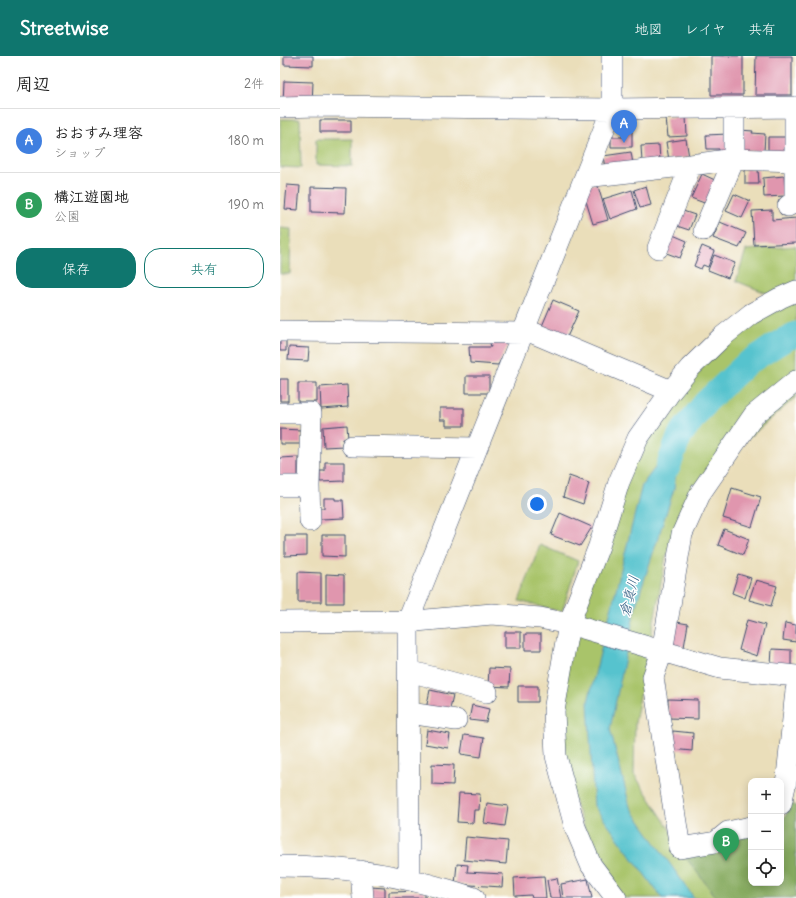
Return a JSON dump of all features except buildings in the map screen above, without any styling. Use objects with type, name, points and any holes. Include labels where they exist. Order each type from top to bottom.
[{"type":"street","points":[[409,879],[408,621],[612,109],[612,56]]},
{"type":"street","points":[[280,107],[318,106],[612,109],[796,107],[795,201],[788,206]]},
{"type":"street","points":[[704,230],[734,159],[734,108]]},
{"type":"street","points":[[585,177],[734,159],[795,161]]},
{"type":"street","points":[[658,248],[691,165]]},
{"type":"street","points":[[616,898],[591,865],[575,827],[556,756],[554,711],[573,625],[619,482],[638,438],[671,391],[690,368],[722,337],[751,314],[796,291]]},
{"type":"street","points":[[280,331],[524,331],[671,391]]},
{"type":"street","points":[[748,828],[728,832],[716,842],[680,848],[653,677],[657,651],[682,534],[701,492],[754,415],[796,381]]},
{"type":"street","points":[[280,413],[311,413],[309,486],[310,521]]},
{"type":"street","points":[[352,446],[477,448]]},
{"type":"street","points":[[280,486],[309,486]]},
{"type":"street","points":[[280,622],[408,621],[492,614],[540,618],[573,625],[657,651],[720,668],[796,676]]},
{"type":"street","points":[[409,671],[487,692]]},
{"type":"street","points":[[784,790],[787,777],[796,690]]},
{"type":"street","points":[[409,713],[456,720]]},
{"type":"street","points":[[280,866],[307,866],[362,871],[409,879],[474,898]]},
{"type":"street","points":[[362,871],[363,898]]},
{"type":"green space","points":[[280,119],[300,119],[301,168],[280,167]]},
{"type":"green space","points":[[316,139],[352,139],[352,166],[316,165]]},
{"type":"green space","points":[[280,228],[291,229],[290,274],[280,274]]},
{"type":"green space","points":[[796,246],[796,282],[769,294],[736,281],[746,250]]},
{"type":"green space","points":[[796,301],[796,397],[715,467],[666,557],[635,723],[634,774],[698,873],[717,898],[611,898],[556,754],[565,657],[634,447],[701,358],[766,314]]},
{"type":"green space","points":[[540,545],[578,561],[562,612],[519,601]]},
{"type":"green space","points":[[792,803],[796,806],[796,898],[717,898],[683,854],[748,829],[748,886],[784,886],[784,818]]},
{"type":"water","points":[[680,435],[674,489],[636,605],[610,729],[630,807],[694,898],[662,898],[594,806],[588,702],[642,485]]},
{"type":"waterway","name":"倉真川","points":[[668,467],[680,435],[706,402],[746,364],[782,341],[796,334]]},
{"type":"place","name":"おおすみ理容","points":[[624,143]]},
{"type":"place","name":"構江遊園地","points":[[726,861]]}]
